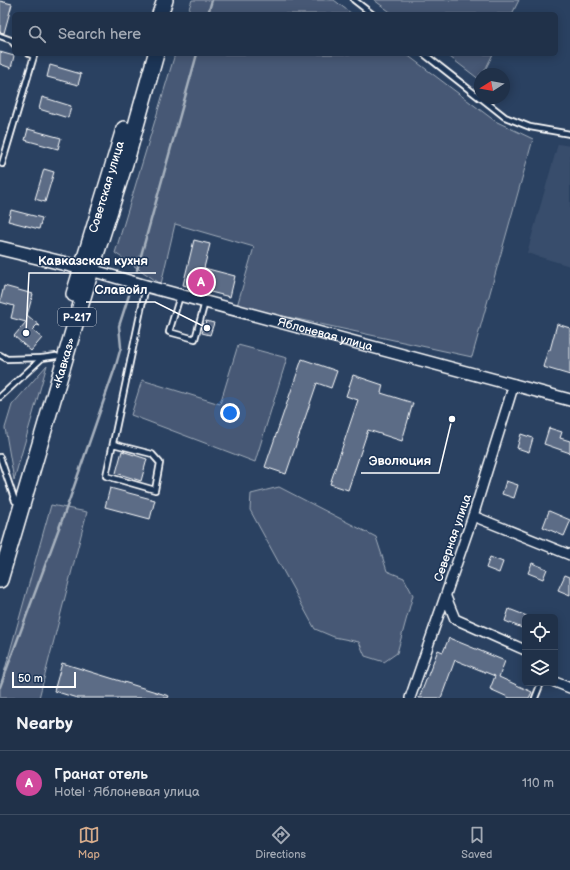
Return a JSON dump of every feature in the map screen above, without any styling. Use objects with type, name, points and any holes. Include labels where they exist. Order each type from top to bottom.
[{"type":"highway","points":[[161,12],[165,0]]},
{"type":"highway","points":[[169,12],[172,0]]},
{"type":"highway","name":"Советская улица","points":[[0,550],[15,501],[49,357],[86,269],[147,56]]},
{"type":"highway","name":"«Кавказ»","points":[[0,580],[86,269],[128,154],[155,56]]},
{"type":"main road","points":[[0,248],[86,269]]},
{"type":"street","name":"Яблоневая улица","points":[[86,269],[570,400]]},
{"type":"street","name":"Северная улица","points":[[410,698],[474,516],[514,384]]},
{"type":"street","points":[[474,516],[570,555]]},
{"type":"street","points":[[446,597],[455,619],[522,649]]},
{"type":"street","points":[[558,683],[570,688]]},
{"type":"lane","points":[[354,0],[369,12]]},
{"type":"lane","points":[[0,36],[12,41]]},
{"type":"lane","points":[[2,164],[34,56]]},
{"type":"lane","points":[[427,56],[474,93]]},
{"type":"lane","points":[[488,104],[506,117],[524,125],[570,134]]},
{"type":"lane","points":[[113,444],[152,454],[160,463],[155,490],[106,476],[146,286]]},
{"type":"lane","points":[[180,295],[170,332],[176,334],[195,339],[206,302]]},
{"type":"lane","points":[[0,355],[7,359],[49,357]]},
{"type":"lane","points":[[0,397],[49,357]]},
{"type":"lane","points":[[0,457],[15,501]]},
{"type":"lane","points":[[536,698],[540,686]]},
{"type":"shaded area","points":[[192,0],[334,0],[349,12],[188,12]]},
{"type":"shaded area","points":[[374,0],[519,0],[513,12],[390,12]]},
{"type":"shaded area","points":[[174,56],[409,56],[495,121],[533,139],[472,357],[237,306],[254,247],[175,224],[161,284],[115,253]]},
{"type":"shaded area","points":[[449,56],[492,56],[486,68],[474,68],[474,75]]},
{"type":"shaded area","points":[[558,144],[570,146],[570,266],[527,253]]},
{"type":"shaded area","points":[[238,345],[287,358],[255,462],[131,415],[142,380],[220,404]]},
{"type":"shaded area","points":[[47,365],[14,480],[5,428],[12,405]]},
{"type":"shaded area","points":[[279,487],[376,537],[387,571],[404,578],[413,595],[397,653],[384,662],[365,656],[359,642],[334,637],[315,629],[250,510],[251,494]]},
{"type":"shaded area","points":[[51,505],[87,512],[39,698],[0,698],[0,687]]},
{"type":"building","points":[[0,1],[12,4],[4,33],[0,32]]},
{"type":"building","points":[[0,52],[14,56],[11,68],[0,64]]},
{"type":"building","points":[[50,65],[81,74],[78,85],[47,77]]},
{"type":"building","points":[[42,97],[71,106],[68,118],[39,109]]},
{"type":"building","points":[[28,129],[61,138],[58,149],[25,140]]},
{"type":"building","points":[[44,169],[54,172],[45,202],[35,199]]},
{"type":"building","points":[[11,210],[42,218],[39,229],[8,221]]},
{"type":"building","points":[[194,240],[210,244],[204,268],[235,276],[230,297],[183,285]]},
{"type":"building","points":[[4,286],[33,294],[27,315],[40,326],[37,325],[32,330],[42,338],[31,351],[14,336],[26,322],[11,318],[14,306],[0,302]]},
{"type":"building","points":[[206,321],[214,323],[210,335],[202,333]]},
{"type":"building","points":[[557,324],[570,328],[570,375],[543,367],[548,350],[550,350]]},
{"type":"building","points":[[302,359],[337,371],[331,388],[317,383],[286,474],[265,467]]},
{"type":"building","points":[[353,375],[383,385],[381,393],[413,403],[402,441],[368,430],[348,490],[330,484],[358,400],[346,396]]},
{"type":"building","points":[[549,428],[562,432],[560,438],[570,441],[570,453],[544,444]]},
{"type":"building","points":[[521,434],[533,438],[529,452],[517,448]]},
{"type":"building","points":[[122,451],[147,459],[141,481],[116,473]]},
{"type":"building","points":[[506,481],[518,485],[514,498],[502,494]]},
{"type":"building","points":[[110,488],[155,500],[150,519],[105,507]]},
{"type":"building","points":[[549,511],[570,520],[564,536],[543,527]]},
{"type":"building","points":[[490,557],[503,562],[499,573],[486,568]]},
{"type":"building","points":[[532,563],[547,569],[543,579],[528,573]]},
{"type":"building","points":[[565,575],[570,577],[570,595],[558,590]]},
{"type":"building","points":[[509,609],[522,614],[522,628],[505,621]]},
{"type":"building","points":[[449,638],[505,661],[499,677],[532,692],[529,698],[510,698],[490,689],[495,676],[455,660],[441,698],[419,698],[438,650],[443,652]]},
{"type":"building","points":[[62,663],[169,696],[168,698],[77,698],[54,691]]},
{"type":"waterway","points":[[209,12],[212,0]]},
{"type":"waterway","points":[[137,270],[196,56]]},
{"type":"waterway","points":[[0,687],[69,501],[116,365],[121,347],[119,326],[129,295]]},
{"type":"place","name":"Гранат отель","points":[[201,282]]},
{"type":"place","name":"Славойл","points":[[207,328]]},
{"type":"place","name":"Кавказская кухня","points":[[26,333]]},
{"type":"place","name":"Эволюция","points":[[452,419]]}]
